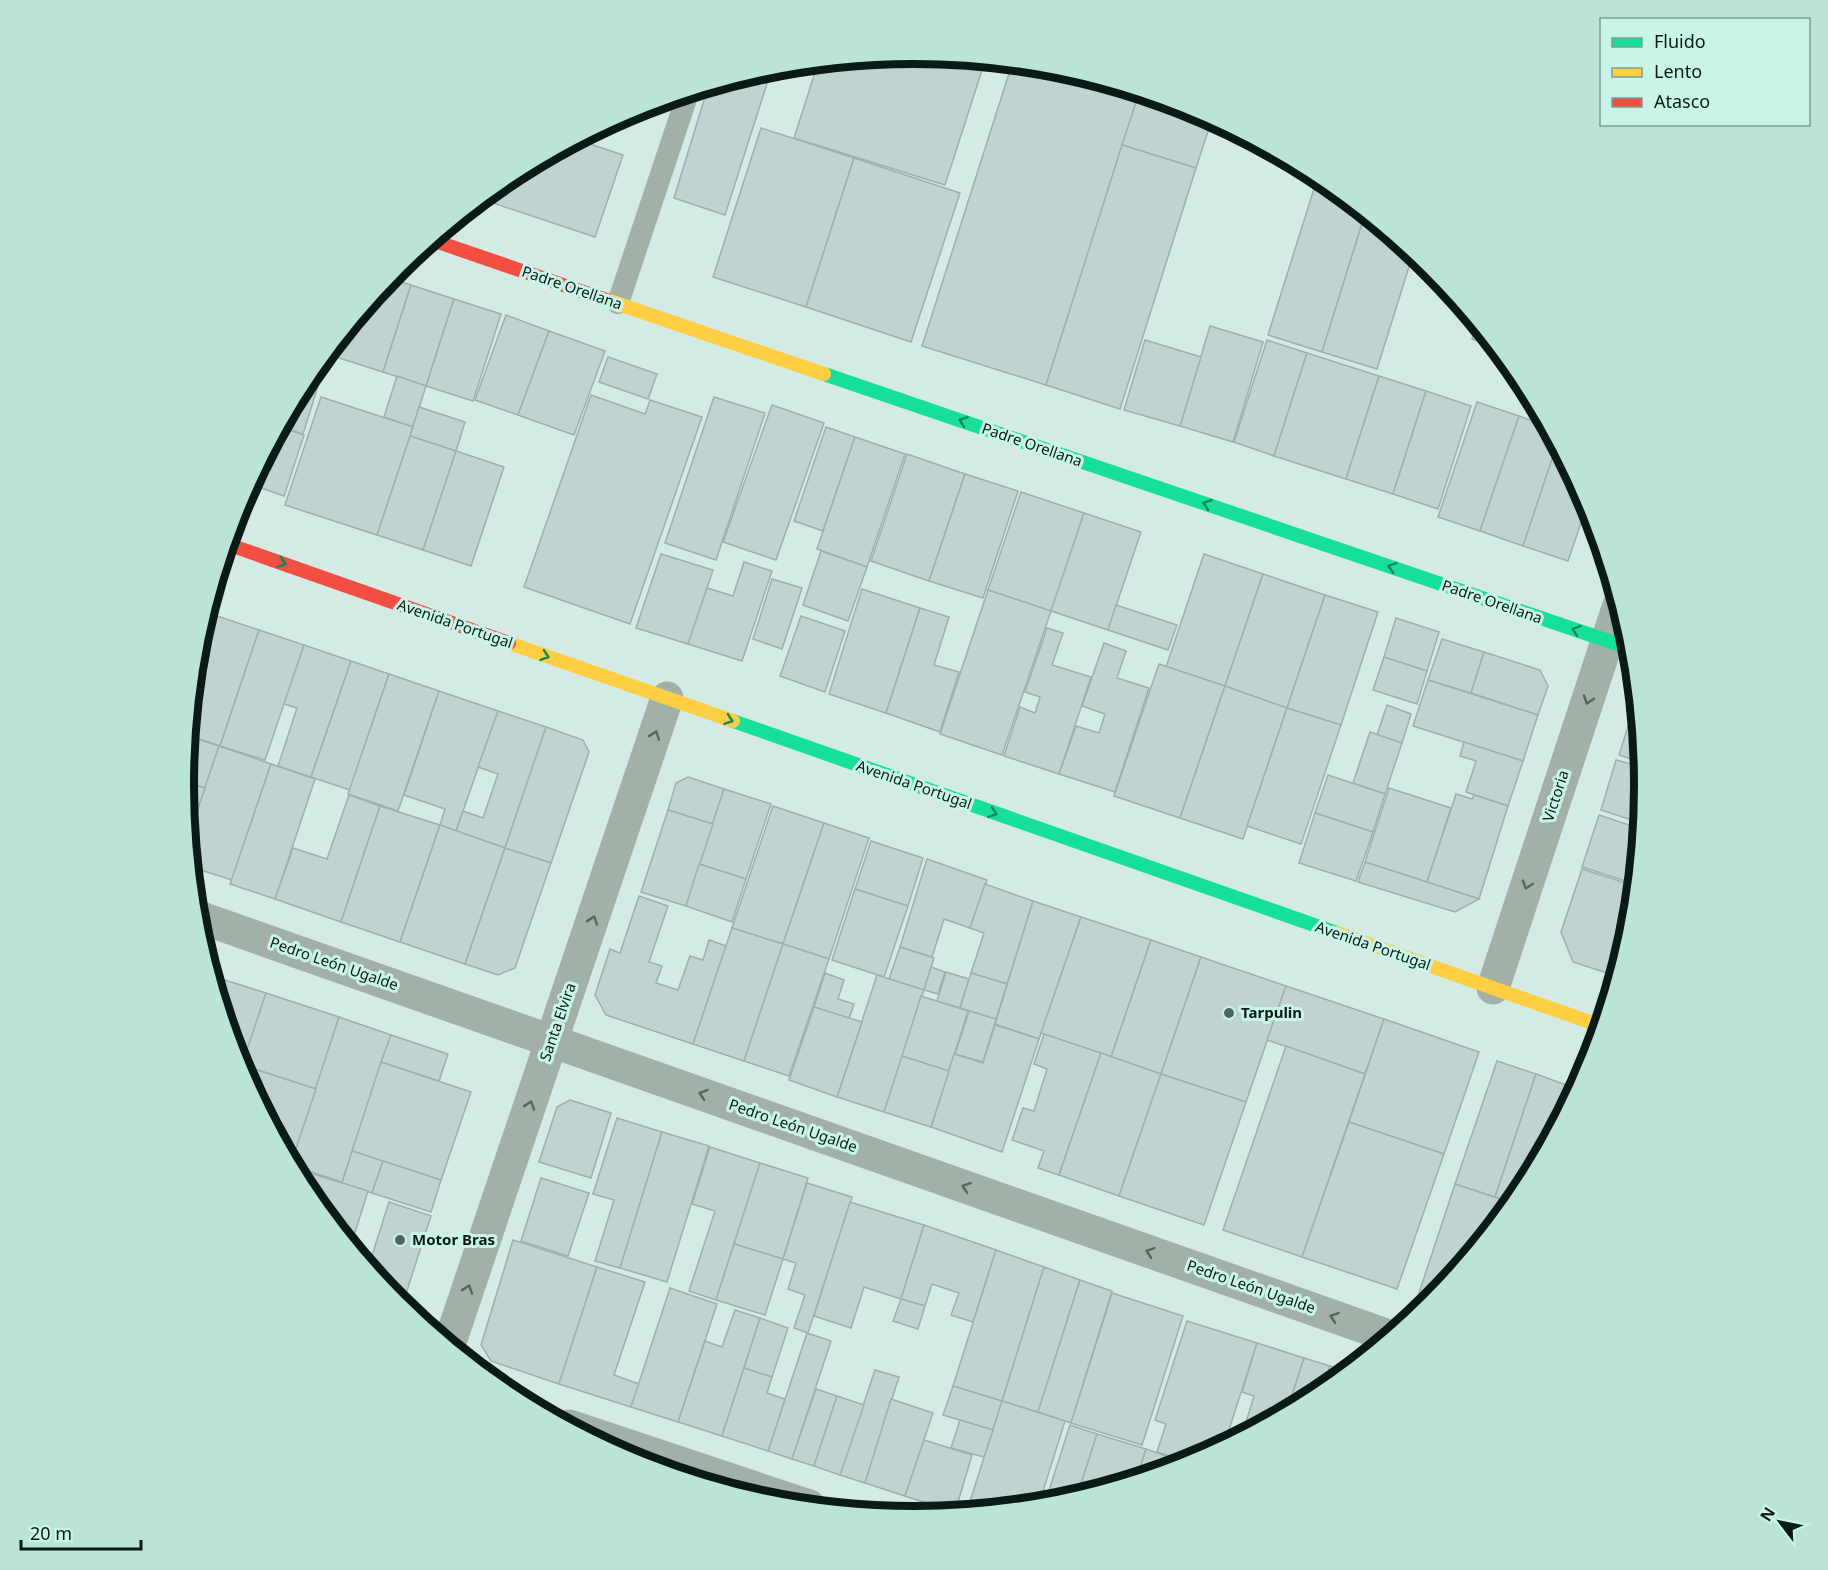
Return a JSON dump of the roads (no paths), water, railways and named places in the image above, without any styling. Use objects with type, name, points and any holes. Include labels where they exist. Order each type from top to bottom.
[{"type":"street","name":"Padre Orellana","points":[[440,243],[1620,645]]},
{"type":"street","name":"Avenida Portugal","points":[[234,547],[1594,1023]]},
{"type":"street","name":"Victoria","points":[[1493,988],[1620,645]]},
{"type":"street","name":"Santa Elvira","points":[[452,1337],[667,699]]},
{"type":"street","name":"Pedro León Ugalde","points":[[206,920],[1381,1333]]},
{"type":"street","points":[[623,1444],[750,1486]]},
{"type":"lane","points":[[618,303],[685,102]]},
{"type":"place","name":"Tarpulin","points":[[1229,1013]]},
{"type":"place","name":"Motor Bras","points":[[400,1240]]}]
